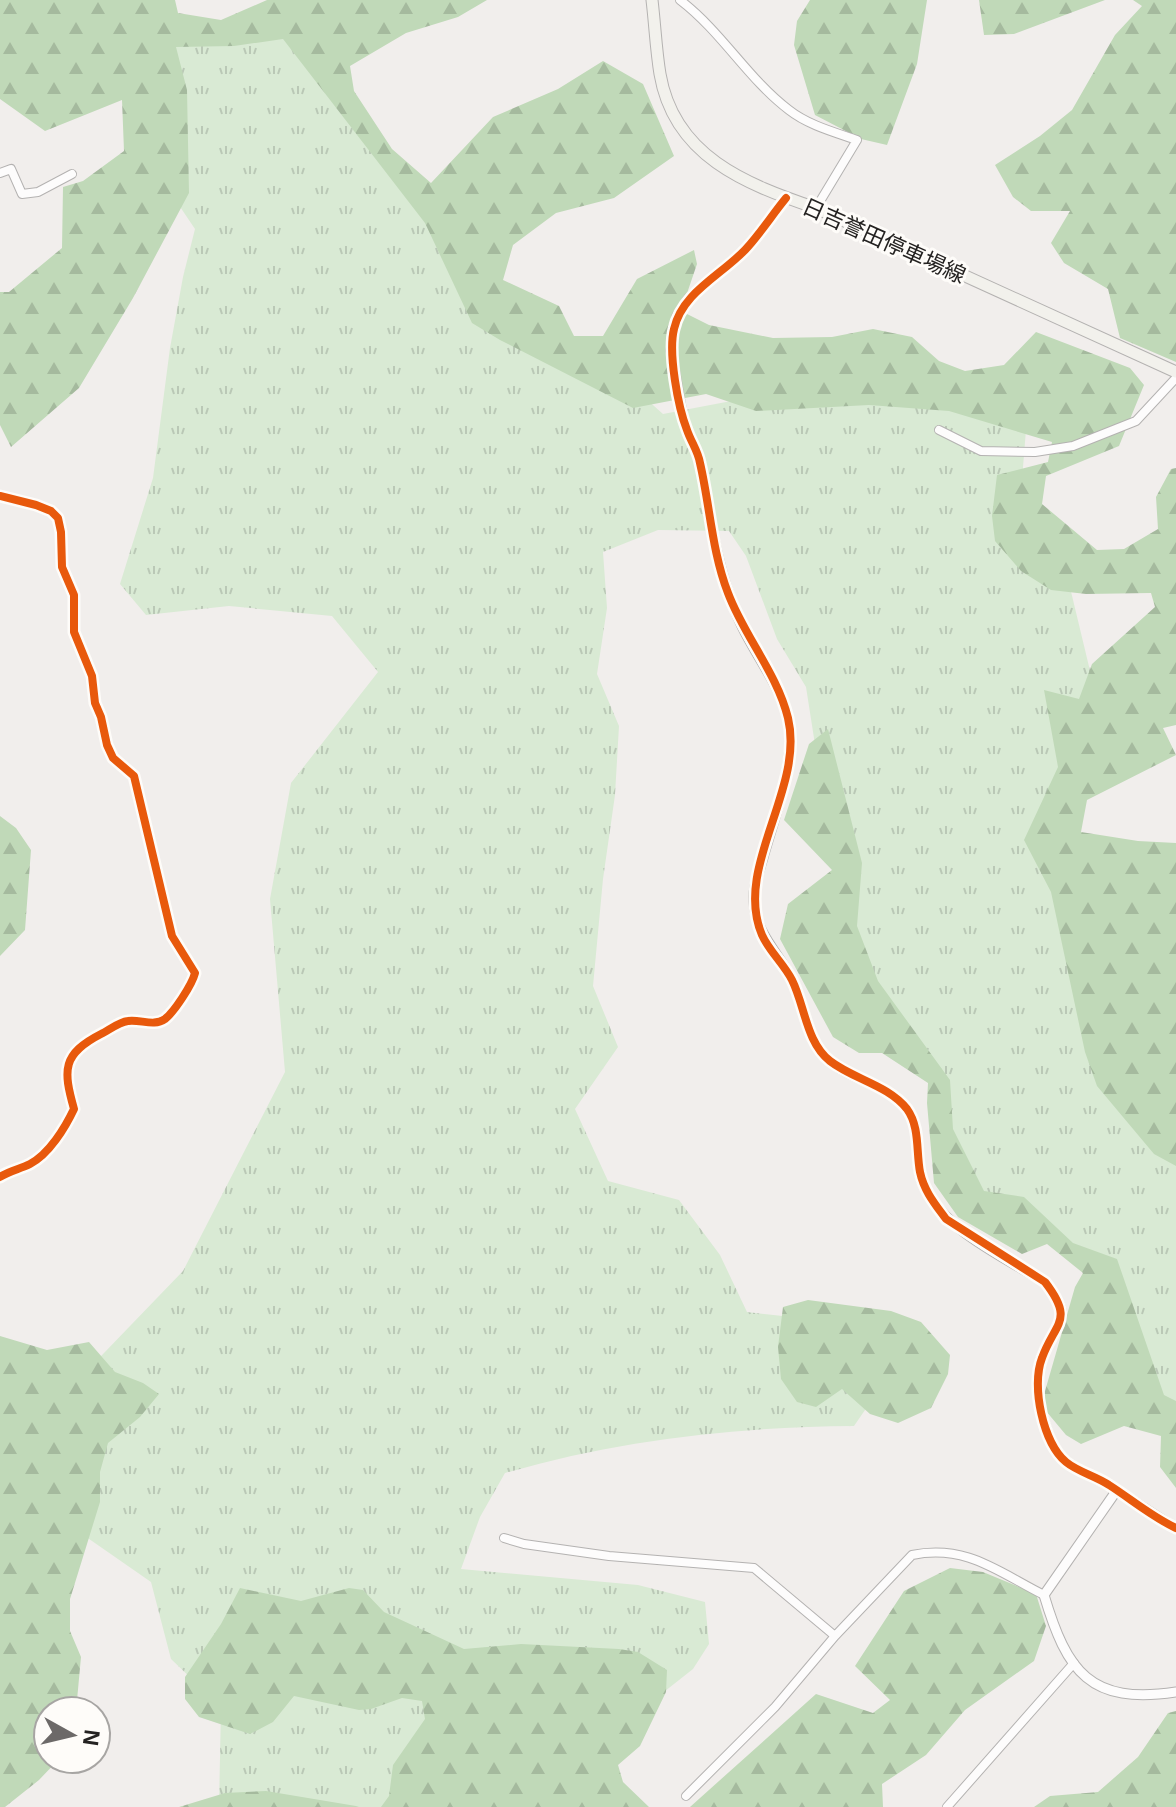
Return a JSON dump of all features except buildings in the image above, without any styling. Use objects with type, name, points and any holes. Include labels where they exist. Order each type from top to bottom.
[{"type":"main road","name":"日吉誉田停車場線","points":[[652,0],[660,76],[671,113],[685,136],[705,156],[722,168],[786,198],[816,208],[1176,375]]},
{"type":"street","points":[[680,0],[701,17],[760,84],[791,112],[857,140],[816,208]]},
{"type":"street","points":[[0,173],[11,169],[22,194],[38,192],[72,174]]},
{"type":"street","points":[[682,413],[671,350],[677,316],[689,298],[745,250],[786,198]]},
{"type":"street","points":[[939,430],[981,451],[1035,452],[1073,446],[1136,421],[1176,375]]},
{"type":"street","points":[[0,496],[36,505],[51,511],[58,518],[62,567],[74,595],[74,632],[92,676],[95,703],[107,745],[113,758],[134,776],[172,936],[195,973],[193,982],[166,1018],[157,1023],[127,1021],[75,1049],[67,1065],[68,1088],[74,1109],[69,1119],[45,1153],[32,1163],[0,1177]]},
{"type":"street","points":[[709,516],[727,592],[742,628],[779,693],[788,720],[790,750],[786,772],[755,884],[756,917],[763,938],[794,983],[822,1052],[841,1068],[896,1098],[913,1119],[920,1173],[928,1196],[946,1219],[1045,1282],[1055,1295],[1061,1316],[1057,1333],[1041,1360],[1039,1376],[1043,1418],[1053,1447],[1067,1463],[1117,1490],[1176,1528]]},
{"type":"street","points":[[1044,1595],[1117,1490]]},
{"type":"street","points":[[504,1538],[524,1544],[609,1556],[754,1568],[835,1636]]},
{"type":"street","points":[[686,1796],[775,1707],[835,1636],[912,1555],[945,1551],[968,1555],[1044,1595],[1060,1643],[1074,1663],[1097,1684],[1121,1695],[1145,1697],[1176,1692]]},
{"type":"street","points":[[947,1807],[1074,1663]]},
{"type":"green space","points":[[0,0],[175,0],[178,13],[221,20],[267,0],[487,0],[458,17],[406,33],[350,66],[354,91],[392,149],[431,183],[493,117],[558,89],[603,61],[643,84],[674,156],[614,198],[556,213],[513,245],[503,280],[559,306],[574,336],[603,336],[637,279],[694,250],[697,264],[681,311],[709,325],[773,338],[832,337],[873,329],[912,337],[939,361],[965,371],[1004,365],[1036,332],[1130,368],[1144,385],[1119,446],[1046,476],[1042,504],[1097,550],[1124,549],[1158,529],[1156,497],[1171,469],[1176,468],[1176,725],[1163,728],[1176,755],[1087,800],[1081,832],[1176,843],[1176,1166],[1154,1154],[1097,1086],[1085,1052],[1051,892],[1024,840],[1058,767],[1044,690],[1079,699],[1092,664],[1155,607],[1151,593],[1086,594],[1051,590],[1021,571],[995,541],[992,516],[997,475],[1048,462],[1052,442],[949,411],[869,405],[756,411],[706,394],[633,408],[500,340],[472,323],[425,223],[283,39],[234,46],[176,47],[187,90],[189,193],[133,298],[79,388],[11,447],[0,425],[0,292],[9,292],[62,248],[63,187],[83,181],[124,151],[122,100],[45,131],[0,99]]},
{"type":"green space","points":[[810,0],[927,0],[917,64],[887,145],[861,139],[815,115],[794,45],[797,21]]},
{"type":"green space","points":[[979,0],[1105,0],[1014,34],[984,35]]},
{"type":"green space","points":[[1133,0],[1176,0],[1176,362],[1120,338],[1108,289],[1064,263],[1051,243],[1070,211],[1031,211],[1013,197],[995,165],[1040,136],[1072,110],[1115,35],[1142,6]]},
{"type":"green space","points":[[306,26],[473,268],[616,372],[663,414],[796,392],[1027,417],[1020,505],[1068,579],[1098,704],[1060,822],[1176,1123],[1176,1420],[1098,1268],[952,1180],[939,1089],[899,1043],[841,911],[806,687],[777,639],[746,556],[729,531],[658,530],[603,552],[607,608],[597,674],[619,726],[615,795],[593,986],[618,1047],[575,1109],[608,1181],[679,1200],[720,1255],[747,1312],[810,1319],[887,1378],[854,1426],[766,1429],[678,1438],[591,1452],[505,1473],[480,1517],[461,1569],[638,1585],[705,1602],[709,1644],[693,1669],[622,1725],[580,1807],[219,1807],[221,1707],[171,1659],[151,1582],[33,1500],[51,1408],[183,1271],[285,1072],[270,899],[291,783],[378,672],[332,616],[229,606],[146,615],[120,584],[153,478],[170,348],[195,229],[166,186],[162,31]]},
{"type":"green space","points":[[828,729],[862,863],[857,926],[878,981],[950,1080],[953,1129],[984,1191],[1024,1197],[1073,1243],[1117,1259],[1164,1395],[1176,1401],[1176,1488],[1160,1467],[1161,1436],[1124,1426],[1081,1444],[1066,1435],[1041,1405],[1075,1287],[1083,1273],[1047,1244],[1022,1254],[958,1217],[934,1183],[928,1083],[882,1053],[859,1053],[833,1037],[780,939],[788,904],[832,870],[784,820],[809,744]]},
{"type":"green space","points":[[0,816],[16,828],[31,850],[25,930],[0,956]]},
{"type":"green space","points":[[808,1300],[891,1311],[921,1322],[950,1355],[948,1374],[931,1408],[898,1423],[870,1414],[842,1389],[816,1407],[797,1402],[781,1379],[778,1347],[783,1307]]},
{"type":"green space","points":[[0,1336],[47,1350],[89,1342],[115,1372],[143,1383],[159,1394],[140,1417],[108,1443],[100,1472],[100,1502],[70,1599],[70,1631],[81,1657],[77,1695],[32,1695],[32,1775],[44,1775],[5,1807],[0,1807]]},
{"type":"green space","points":[[950,1568],[983,1572],[1036,1594],[1046,1626],[1034,1661],[965,1710],[926,1755],[882,1784],[883,1807],[690,1807],[816,1694],[873,1713],[890,1700],[855,1666],[904,1591]]},
{"type":"green space","points":[[240,1588],[301,1601],[349,1588],[363,1590],[384,1612],[464,1649],[521,1644],[638,1652],[667,1670],[666,1692],[640,1746],[618,1765],[623,1782],[649,1807],[381,1807],[389,1796],[393,1765],[425,1719],[422,1701],[402,1698],[359,1710],[294,1696],[273,1722],[250,1734],[199,1717],[185,1699],[185,1677],[221,1624]]},
{"type":"green space","points":[[1176,1711],[1176,1807],[1034,1807],[1050,1796],[1098,1792],[1138,1757],[1168,1713]]},
{"type":"green space","points":[[266,1791],[359,1807],[179,1807],[225,1793]]},
{"type":"tunnel","points":[[682,413],[699,457],[709,516]]},
{"type":"cycle path","points":[[786,198],[745,250],[693,295],[678,316],[672,339],[677,394],[699,459],[723,577],[735,609],[783,701],[788,718],[791,745],[787,772],[756,882],[755,909],[762,935],[792,980],[811,1034],[822,1053],[839,1067],[890,1094],[907,1109],[916,1131],[922,1179],[930,1197],[946,1219],[1045,1282],[1054,1295],[1059,1305],[1060,1321],[1042,1358],[1038,1383],[1045,1428],[1058,1453],[1066,1462],[1104,1482],[1176,1528]]},
{"type":"cycle path","points":[[0,496],[36,505],[51,511],[58,518],[62,567],[74,595],[74,632],[92,676],[95,703],[107,745],[113,758],[134,776],[172,936],[195,973],[182,998],[165,1019],[125,1022],[114,1026],[88,1041],[72,1056],[67,1073],[74,1109],[66,1124],[37,1160],[0,1177]]}]
